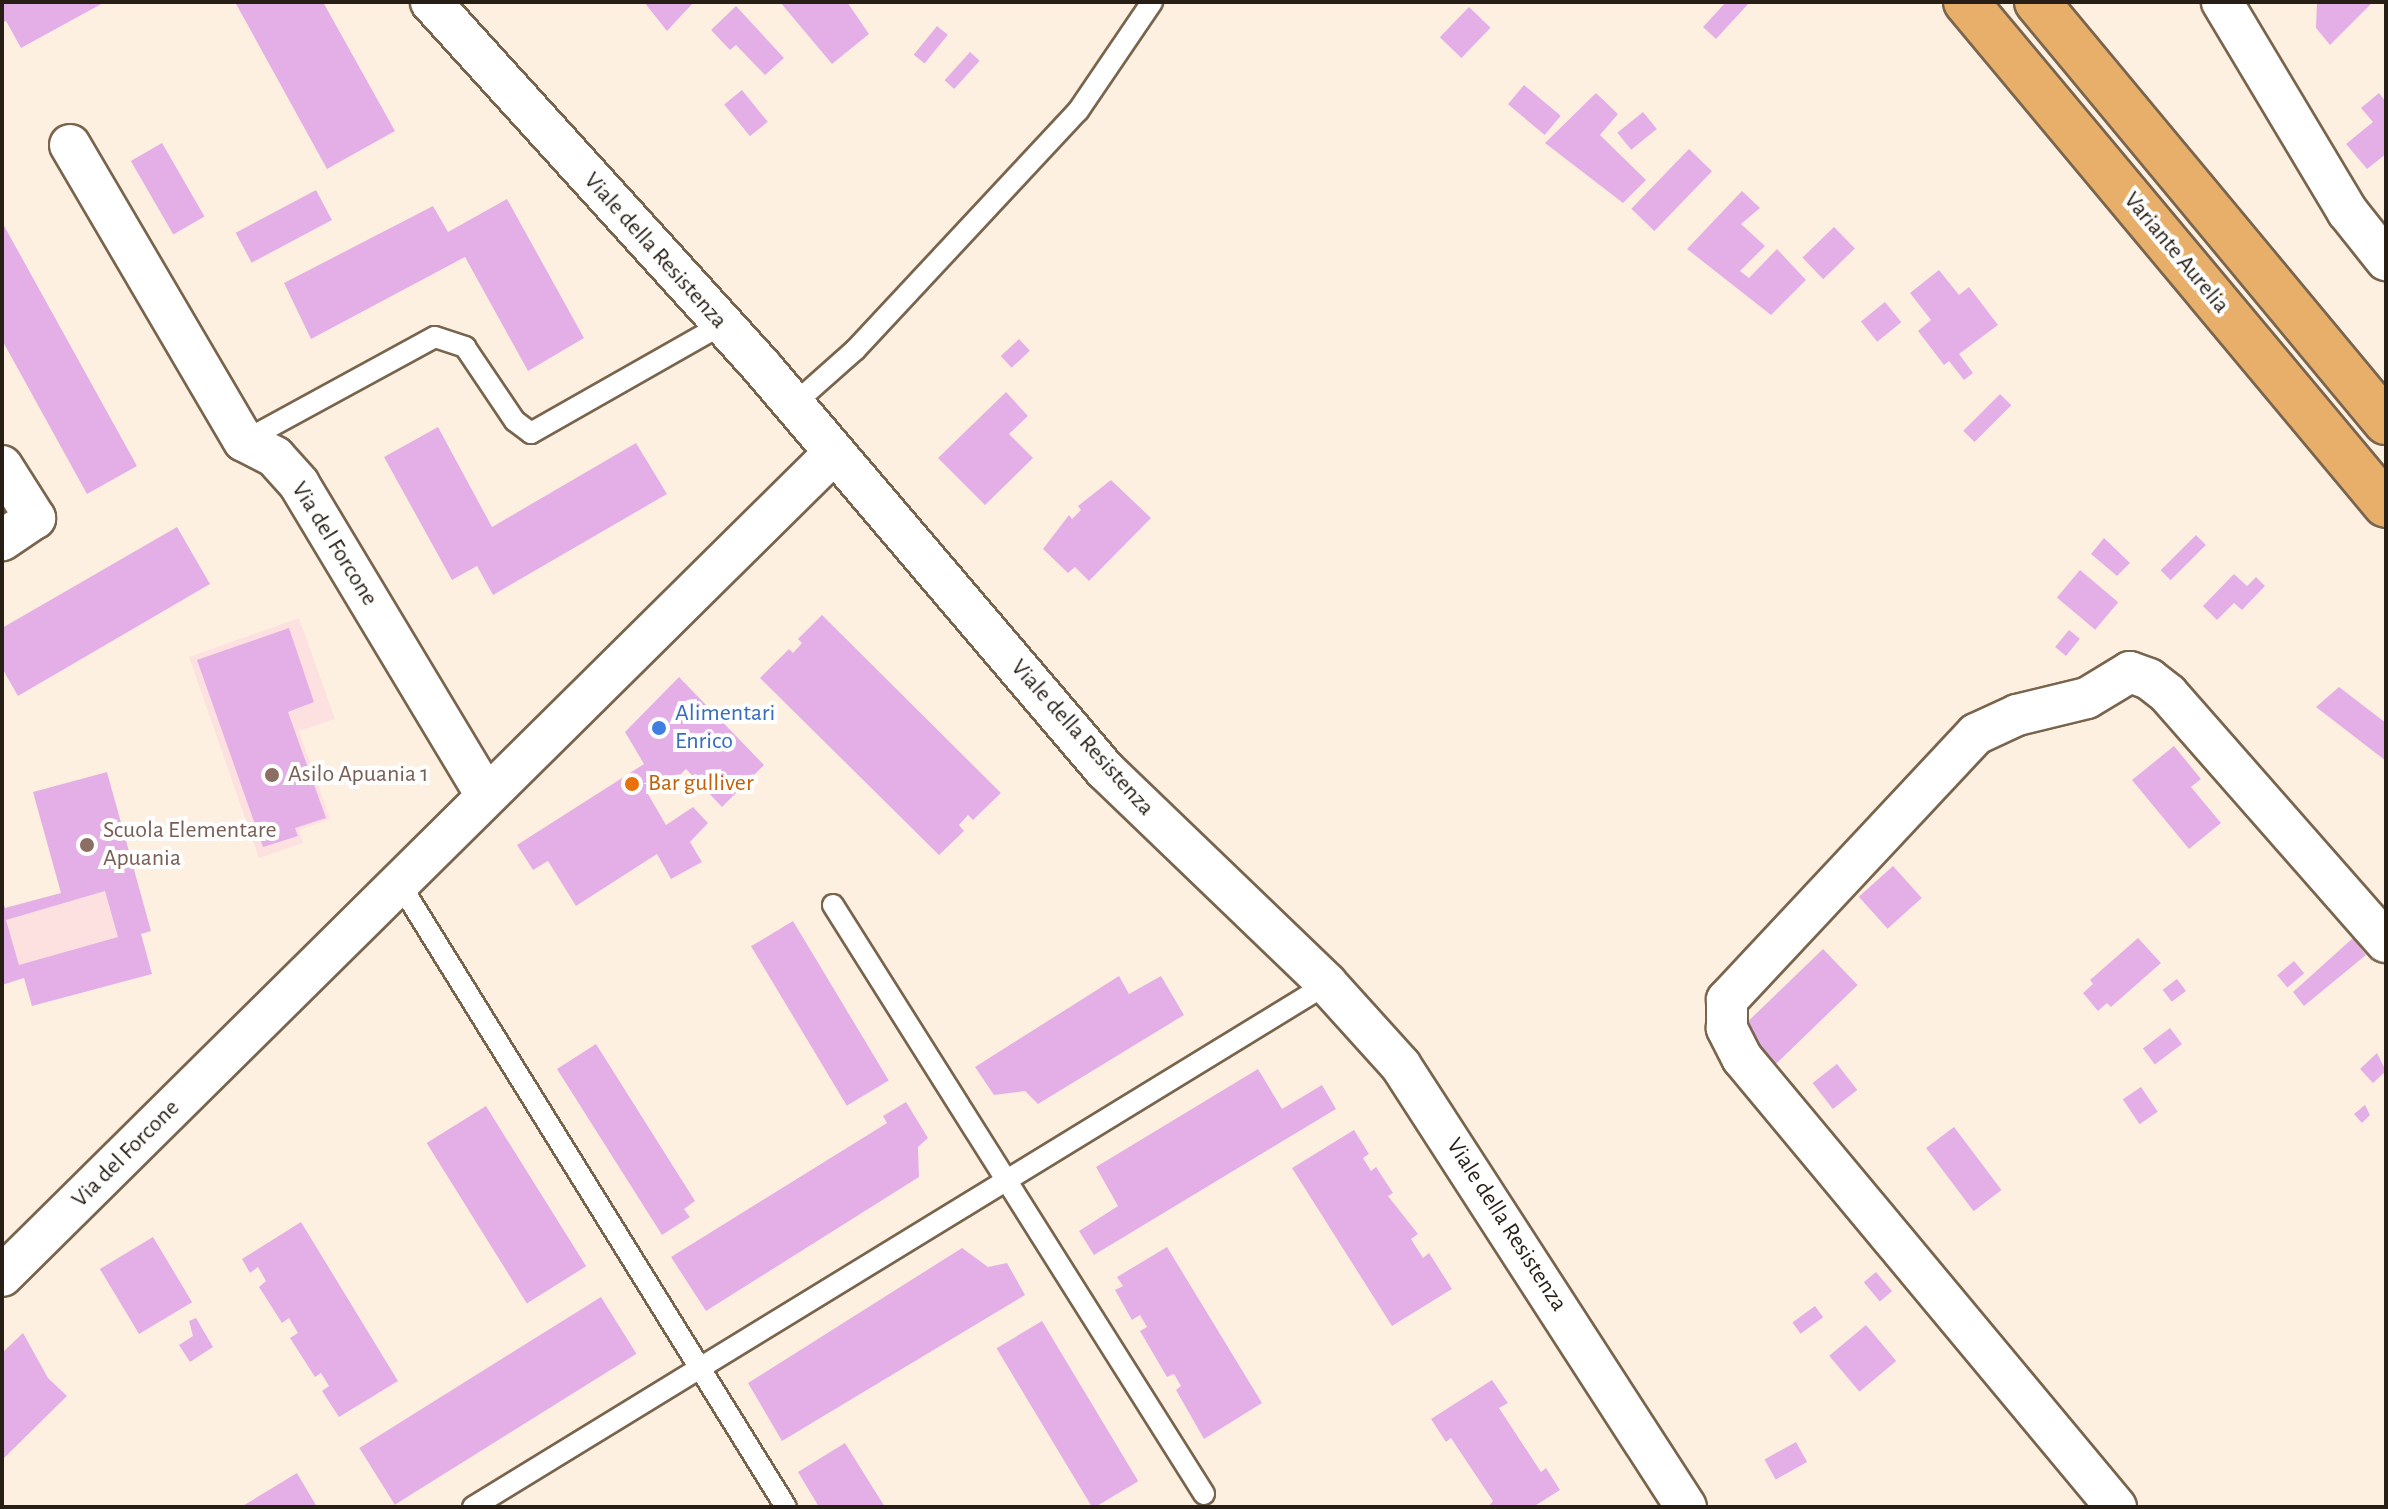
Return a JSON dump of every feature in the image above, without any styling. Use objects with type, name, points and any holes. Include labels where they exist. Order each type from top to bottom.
[{"type":"highway","name":"Variante Aurelia","points":[[1966,2],[2386,505]]},
{"type":"highway","points":[[2037,2],[2386,422]]},
{"type":"street","name":"Viale della Resistenza","points":[[431,2],[793,405],[1105,770],[1327,984],[1401,1066],[1686,1507]]},
{"type":"street","points":[[2222,2],[2347,211],[2386,260]]},
{"type":"street","name":"Via del Forcone","points":[[70,145],[244,441],[275,457],[299,484],[485,793]]},
{"type":"street","name":"Via del Forcone","points":[[2,1276],[485,793],[834,453]]},
{"type":"street","points":[[2,466],[35,518],[2,540]]},
{"type":"street","points":[[2116,1507],[1742,1058],[1727,1028],[1727,1000],[1976,734],[2017,715],[2087,698],[2130,672],[2149,679],[2168,694],[2386,942]]},
{"type":"lane","points":[[793,405],[855,350],[1078,111],[1152,2]]},
{"type":"lane","points":[[244,441],[435,337],[465,347],[515,421],[531,433],[721,325]]},
{"type":"lane","points":[[398,881],[786,1507]]},
{"type":"lane","points":[[833,905],[1204,1494]]},
{"type":"lane","points":[[473,1507],[1327,984]]},
{"type":"shaded area","name":"Asilo Apuania 1","points":[[299,618],[335,719],[299,731],[330,819],[299,830],[303,843],[259,858],[189,657]]},
{"type":"shaded area","points":[[36,794],[147,929],[2,982],[2,901],[5,911],[64,895]]},
{"type":"building","points":[[2,2],[105,2],[21,48],[6,21],[2,23]]},
{"type":"building","points":[[235,2],[323,2],[395,131],[327,169]]},
{"type":"building","points":[[644,2],[694,2],[667,31]]},
{"type":"building","points":[[780,2],[847,2],[869,34],[832,64]]},
{"type":"building","points":[[1726,2],[1750,2],[1716,39],[1703,27]]},
{"type":"building","points":[[2317,2],[2371,4],[2330,45],[2316,28]]},
{"type":"building","points":[[736,6],[784,58],[765,75],[736,45],[730,50],[711,30]]},
{"type":"building","points":[[1469,7],[1491,28],[1461,58],[1440,37]]},
{"type":"building","points":[[937,26],[948,35],[925,64],[914,55]]},
{"type":"building","points":[[970,52],[980,61],[954,89],[945,80]]},
{"type":"building","points":[[1524,85],[1561,116],[1545,135],[1508,104]]},
{"type":"building","points":[[742,90],[768,122],[750,136],[724,104]]},
{"type":"building","points":[[1596,93],[1618,114],[1600,135],[1646,180],[1623,203],[1545,143]]},
{"type":"building","points":[[2379,93],[2386,102],[2386,154],[2367,169],[2346,144],[2373,122],[2361,108]]},
{"type":"building","points":[[1643,112],[1657,129],[1631,150],[1617,133]]},
{"type":"building","points":[[162,143],[204,217],[173,235],[131,161]]},
{"type":"building","points":[[1689,149],[1712,171],[1654,231],[1631,209]]},
{"type":"building","points":[[316,190],[332,220],[252,263],[236,233]]},
{"type":"building","points":[[1742,191],[1760,208],[1741,224],[1765,246],[1740,271],[1749,278],[1777,249],[1806,280],[1771,315],[1687,249]]},
{"type":"building","points":[[507,199],[584,338],[528,371],[465,257],[311,339],[284,283],[433,206],[448,232]]},
{"type":"building","points":[[2,222],[137,466],[87,494],[2,340]]},
{"type":"building","points":[[1834,227],[1855,249],[1823,279],[1802,258]]},
{"type":"building","points":[[1939,270],[1959,295],[1969,287],[1998,325],[1959,354],[1973,373],[1964,380],[1949,361],[1944,365],[1918,331],[1931,320],[1910,293]]},
{"type":"building","points":[[1885,302],[1901,322],[1877,342],[1861,322]]},
{"type":"building","points":[[1019,339],[1030,351],[1012,368],[1001,356]]},
{"type":"building","points":[[1006,392],[1028,416],[1009,434],[1033,458],[985,505],[938,458]]},
{"type":"building","points":[[2000,394],[2011,405],[1975,442],[1963,431]]},
{"type":"building","points":[[438,427],[492,527],[636,443],[667,494],[493,595],[477,566],[452,580],[384,457]]},
{"type":"building","points":[[1111,480],[1151,518],[1089,581],[1075,567],[1068,573],[1043,549],[1069,515],[1072,519],[1081,510],[1078,506]]},
{"type":"building","points":[[177,527],[210,584],[18,696],[2,668],[2,628]]},
{"type":"building","points":[[2196,535],[2206,545],[2171,580],[2161,570]]},
{"type":"building","points":[[2104,538],[2130,563],[2117,576],[2091,554]]},
{"type":"building","points":[[2080,570],[2118,602],[2095,630],[2057,598]]},
{"type":"building","points":[[2234,574],[2247,586],[2256,577],[2265,586],[2242,610],[2234,603],[2217,620],[2203,606]]},
{"type":"building","points":[[822,615],[1001,793],[973,820],[968,815],[959,825],[964,831],[939,855],[760,678],[789,649],[793,653],[802,643],[798,639]]},
{"type":"building","name":"Asilo Apuania 1","points":[[289,628],[314,702],[288,712],[326,818],[295,828],[298,836],[263,847],[197,660]]},
{"type":"building","points":[[2069,630],[2080,639],[2066,656],[2055,647]]},
{"type":"building","points":[[679,677],[764,765],[722,807],[686,769],[665,789],[661,784],[648,794],[666,825],[693,807],[708,823],[690,842],[702,862],[671,879],[657,854],[576,906],[548,861],[533,870],[517,845],[644,764],[625,732]]},
{"type":"building","points":[[2339,687],[2386,723],[2386,761],[2316,707]]},
{"type":"building","points":[[2174,746],[2201,779],[2191,787],[2221,823],[2189,849],[2132,780]]},
{"type":"building","name":"Scuola Elementare Apuania","points":[[107,772],[151,931],[141,934],[152,974],[32,1006],[24,978],[2,985],[2,899],[5,908],[61,893],[33,792]],"holes":[[[105,891],[118,937],[19,965],[6,920]]]},
{"type":"building","points":[[1893,866],[1922,898],[1888,929],[1859,897]]},
{"type":"building","points":[[793,921],[889,1080],[847,1106],[751,946]]},
{"type":"building","points":[[2138,938],[2161,963],[2111,1007],[2107,1003],[2098,1011],[2083,993],[2093,984],[2090,980]]},
{"type":"building","points":[[2353,938],[2366,955],[2304,1006],[2293,992]]},
{"type":"building","points":[[1823,949],[1858,985],[1771,1068],[1737,1032]]},
{"type":"building","points":[[2294,961],[2304,973],[2287,987],[2277,975]]},
{"type":"building","points":[[1119,976],[1129,994],[1161,976],[1184,1015],[1038,1104],[1025,1091],[994,1095],[975,1067]]},
{"type":"building","points":[[2177,979],[2186,991],[2172,1002],[2163,990]]},
{"type":"building","points":[[2170,1028],[2182,1044],[2155,1064],[2143,1048]]},
{"type":"building","points":[[596,1044],[695,1201],[684,1209],[690,1217],[662,1235],[557,1069]]},
{"type":"building","points":[[2377,1053],[2386,1071],[2373,1083],[2360,1069]]},
{"type":"building","points":[[1837,1064],[1857,1090],[1833,1109],[1813,1083]]},
{"type":"building","points":[[1258,1069],[1282,1109],[1322,1085],[1336,1109],[1094,1255],[1079,1231],[1118,1206],[1096,1167]]},
{"type":"building","points":[[2141,1087],[2158,1112],[2140,1124],[2123,1099]]},
{"type":"building","points":[[906,1102],[928,1138],[918,1147],[919,1177],[706,1311],[671,1257],[887,1123],[883,1116]]},
{"type":"building","points":[[2365,1105],[2370,1115],[2362,1123],[2354,1114]]},
{"type":"building","points":[[486,1106],[586,1266],[527,1303],[427,1143]]},
{"type":"building","points":[[1954,1127],[2002,1190],[1974,1211],[1926,1148]]},
{"type":"building","points":[[1354,1130],[1369,1154],[1363,1158],[1371,1171],[1376,1167],[1393,1193],[1388,1196],[1418,1234],[1411,1239],[1423,1258],[1429,1253],[1452,1289],[1392,1326],[1292,1168]]},
{"type":"building","points":[[301,1222],[398,1381],[339,1417],[322,1391],[329,1386],[321,1373],[315,1377],[290,1338],[298,1333],[289,1318],[282,1323],[259,1287],[266,1281],[258,1267],[250,1273],[242,1259]]},
{"type":"building","points":[[153,1237],[192,1302],[139,1334],[100,1269]]},
{"type":"building","points":[[1167,1247],[1262,1403],[1204,1439],[1176,1390],[1181,1386],[1174,1374],[1167,1377],[1140,1331],[1147,1327],[1140,1315],[1132,1320],[1115,1290],[1123,1286],[1117,1277]]},
{"type":"building","points":[[962,1248],[988,1267],[1007,1263],[1025,1295],[782,1441],[748,1383]]},
{"type":"building","points":[[1876,1272],[1892,1291],[1880,1301],[1864,1282]]},
{"type":"building","points":[[601,1297],[637,1354],[395,1505],[359,1448]]},
{"type":"building","points":[[1815,1306],[1823,1317],[1801,1334],[1792,1322]]},
{"type":"building","points":[[196,1318],[213,1347],[190,1362],[179,1345],[193,1336],[189,1321]]},
{"type":"building","points":[[1042,1321],[1138,1481],[1092,1507],[997,1348]]},
{"type":"building","points":[[1866,1325],[1896,1361],[1859,1392],[1829,1356]]},
{"type":"building","points":[[23,1333],[48,1378],[67,1396],[2,1460],[2,1353]]},
{"type":"building","points":[[1492,1380],[1508,1403],[1499,1408],[1541,1472],[1546,1468],[1560,1490],[1533,1507],[1488,1507],[1493,1501],[1451,1438],[1446,1442],[1431,1419]]},
{"type":"building","points":[[1796,1442],[1807,1462],[1776,1480],[1765,1459]]},
{"type":"building","points":[[845,1443],[885,1507],[819,1507],[798,1472]]},
{"type":"building","points":[[297,1473],[317,1507],[241,1507]]},
{"type":"place","name":"Alimentari Enrico","points":[[659,728]]},
{"type":"place","name":"Asilo Apuania 1","points":[[272,775]]},
{"type":"place","name":"Bar gulliver","points":[[632,784]]},
{"type":"place","name":"Scuola Elementare Apuania","points":[[87,845]]}]
